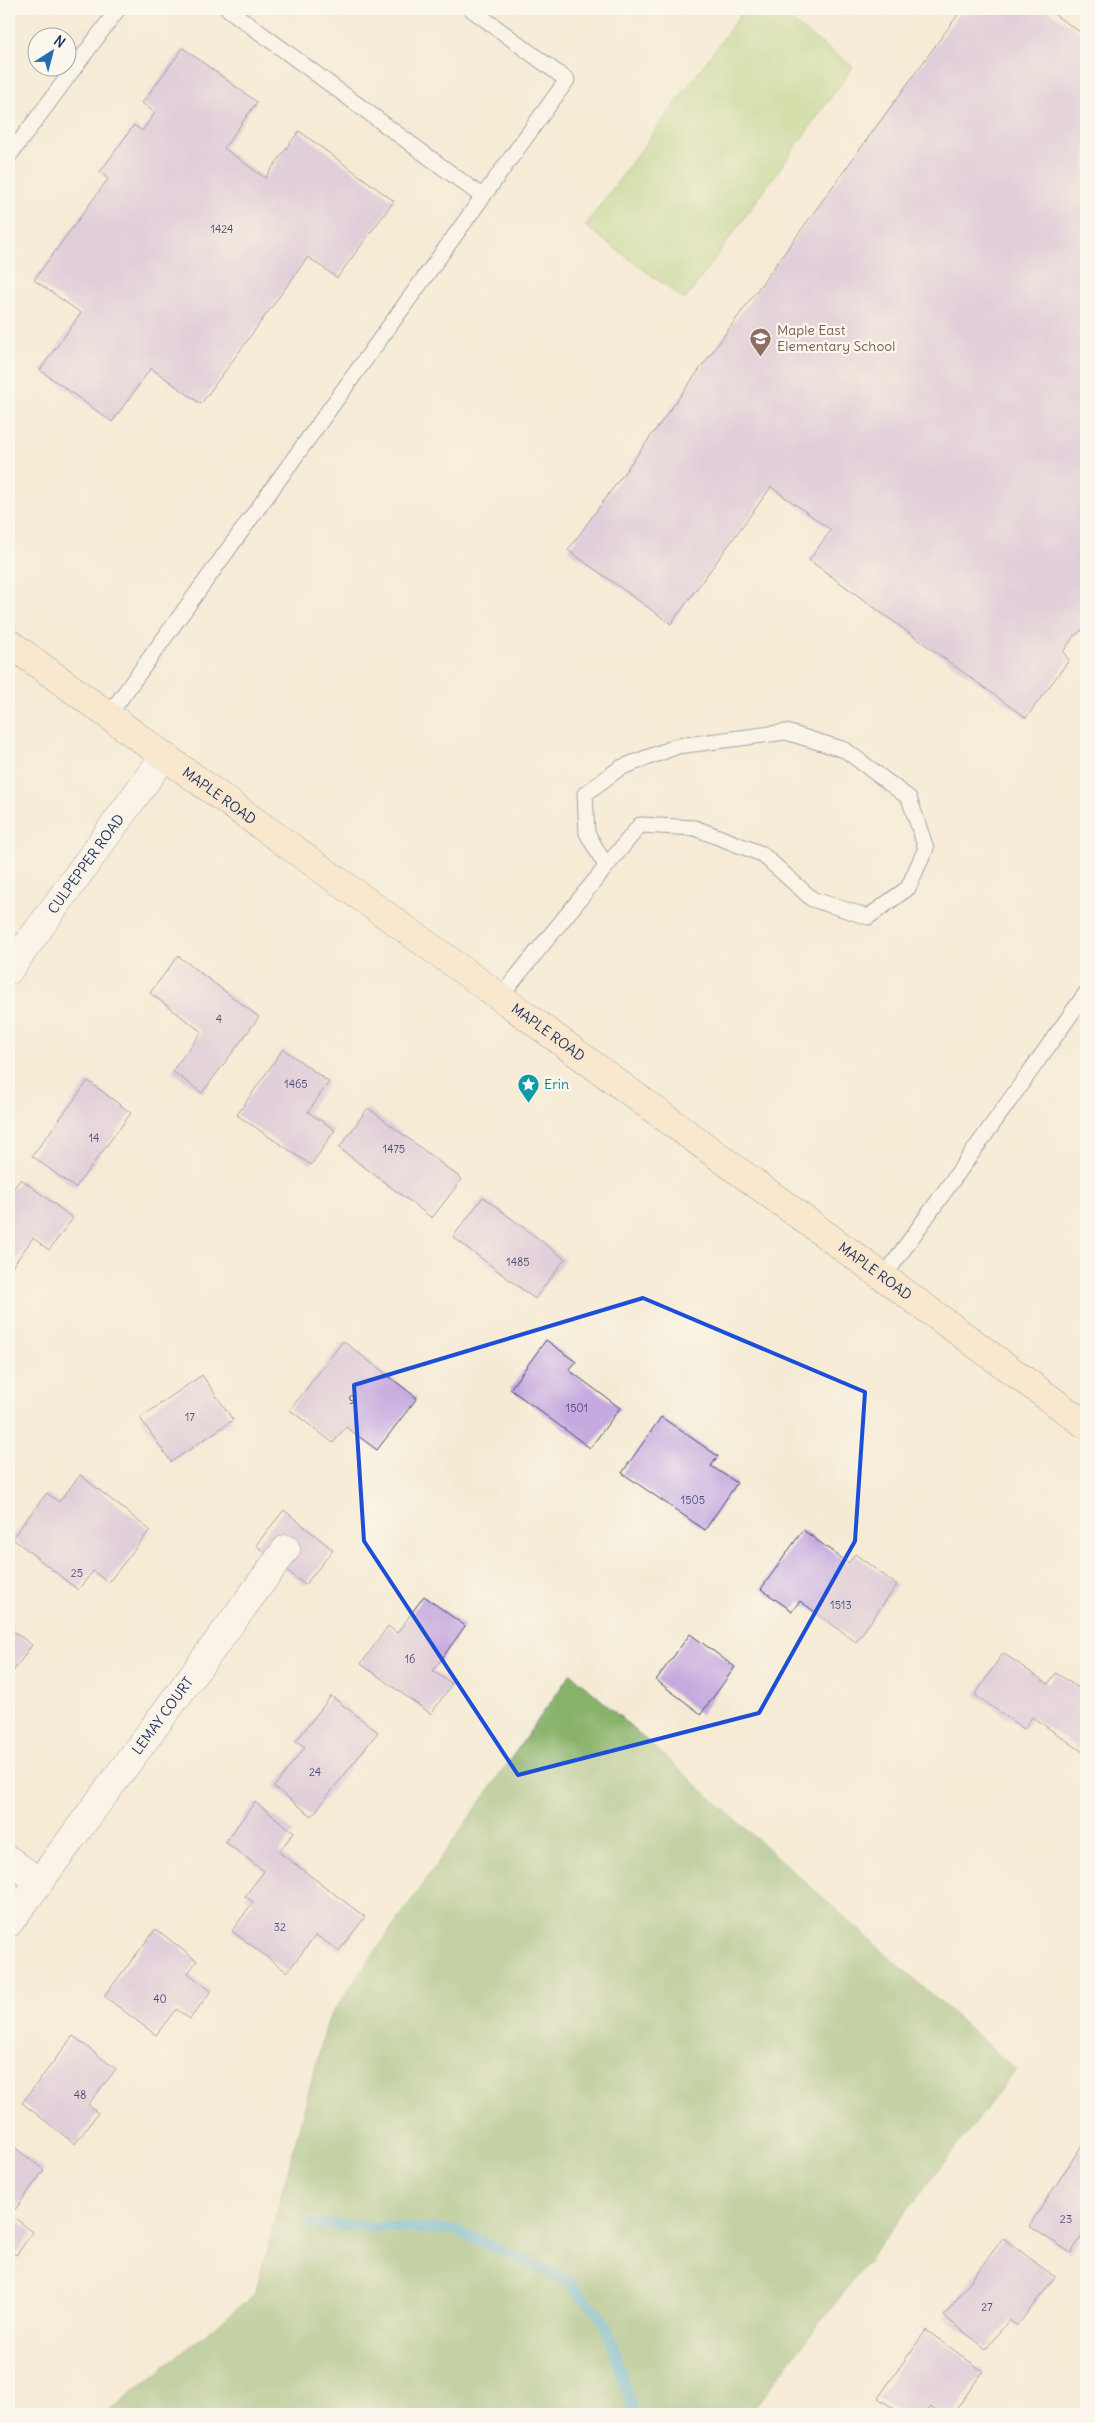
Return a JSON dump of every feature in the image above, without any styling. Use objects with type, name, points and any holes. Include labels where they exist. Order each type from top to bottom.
[{"type":"main road","name":"MAPLE ROAD","points":[[9,643],[500,997],[1086,1425]]},
{"type":"street","name":"CULPEPPER ROAD","points":[[9,970],[164,756]]},
{"type":"street","name":"LEMAY COURT","points":[[9,1924],[286,1549]]},
{"type":"street","points":[[9,1860],[39,1882]]},
{"type":"lane","points":[[9,156],[118,9]]},
{"type":"lane","points":[[228,9],[483,197]]},
{"type":"lane","points":[[108,716],[567,80],[471,9]]},
{"type":"lane","points":[[500,997],[640,825],[695,828],[762,854],[812,899],[868,917],[908,888],[926,848],[908,798],[845,750],[786,732],[678,746],[620,768],[585,794],[587,833],[606,866]]},
{"type":"lane","points":[[883,1278],[1086,993]]},
{"type":"highlighted area","points":[[643,1298],[865,1392],[855,1541],[759,1713],[518,1775],[364,1541],[354,1385]]},
{"type":"green space","points":[[745,9],[775,9],[853,67],[685,300],[585,226]]},
{"type":"green space","points":[[571,1673],[1016,2070],[749,2414],[106,2414],[255,2294],[328,2019]]},
{"type":"building","points":[[962,9],[1046,9],[1086,36],[1086,627],[1074,636],[1063,652],[1069,660],[1026,718],[809,560],[831,530],[771,487],[671,624],[568,550]]},
{"type":"building","points":[[183,48],[257,102],[224,148],[265,178],[299,131],[394,201],[337,278],[308,257],[201,404],[151,368],[112,422],[40,370],[81,313],[34,280],[108,179],[100,172],[134,125],[142,131],[155,113],[142,103]]},
{"type":"building","points":[[178,956],[259,1017],[202,1093],[172,1071],[202,1032],[150,993]]},
{"type":"building","points":[[283,1049],[329,1082],[308,1112],[335,1130],[311,1165],[237,1115]]},
{"type":"building","points":[[88,1081],[131,1113],[75,1188],[32,1156]]},
{"type":"building","points":[[368,1108],[462,1179],[432,1218],[339,1148]]},
{"type":"building","points":[[21,1179],[73,1218],[49,1250],[33,1238],[9,1271],[9,1194]]},
{"type":"building","points":[[483,1197],[565,1259],[535,1299],[453,1237]]},
{"type":"building","points":[[546,1340],[576,1362],[569,1370],[620,1408],[590,1448],[510,1389]]},
{"type":"building","points":[[343,1341],[417,1398],[377,1450],[346,1427],[333,1443],[290,1410]]},
{"type":"building","points":[[202,1375],[233,1420],[171,1462],[140,1418]]},
{"type":"building","points":[[661,1417],[718,1456],[711,1466],[737,1483],[705,1530],[622,1473]]},
{"type":"building","points":[[80,1475],[150,1530],[108,1583],[93,1571],[78,1590],[12,1538],[47,1493],[59,1502]]},
{"type":"building","points":[[284,1510],[333,1550],[305,1585],[256,1545]]},
{"type":"building","points":[[803,1530],[848,1563],[855,1554],[897,1585],[856,1642],[800,1601],[792,1611],[761,1589]]},
{"type":"building","points":[[424,1596],[465,1626],[433,1671],[452,1684],[431,1714],[361,1664],[388,1626],[397,1633]]},
{"type":"building","points":[[9,1628],[32,1645],[9,1677]]},
{"type":"building","points":[[690,1634],[735,1667],[701,1714],[656,1680]]},
{"type":"building","points":[[1003,1653],[1048,1684],[1056,1673],[1086,1693],[1086,1754],[1032,1717],[1024,1729],[975,1695]]},
{"type":"building","points":[[331,1696],[378,1732],[312,1816],[274,1787],[305,1747],[296,1741]]},
{"type":"building","points":[[255,1802],[294,1832],[279,1852],[365,1917],[339,1951],[316,1935],[287,1972],[232,1931],[253,1902],[245,1896],[264,1871],[225,1842]]},
{"type":"building","points":[[156,1929],[197,1961],[188,1973],[211,1991],[190,2019],[176,2009],[156,2035],[104,1996]]},
{"type":"building","points":[[73,2036],[116,2069],[88,2105],[98,2113],[75,2144],[22,2103]]},
{"type":"building","points":[[1086,2139],[1086,2230],[1071,2253],[1029,2226]]},
{"type":"building","points":[[9,2143],[44,2170],[11,2215],[33,2232],[16,2255],[9,2250]]},
{"type":"building","points":[[1003,2238],[1055,2277],[1017,2326],[1009,2320],[986,2349],[944,2316]]},
{"type":"building","points":[[926,2330],[983,2371],[953,2414],[941,2414],[930,2407],[925,2414],[902,2414],[878,2398]]},
{"type":"waterway","points":[[312,2224],[455,2230],[567,2280],[605,2322],[634,2414]]},
{"type":"place","name":"Maple East Elementary School","points":[[761,357]]},
{"type":"place","name":"Erin","points":[[528,1103]]}]
